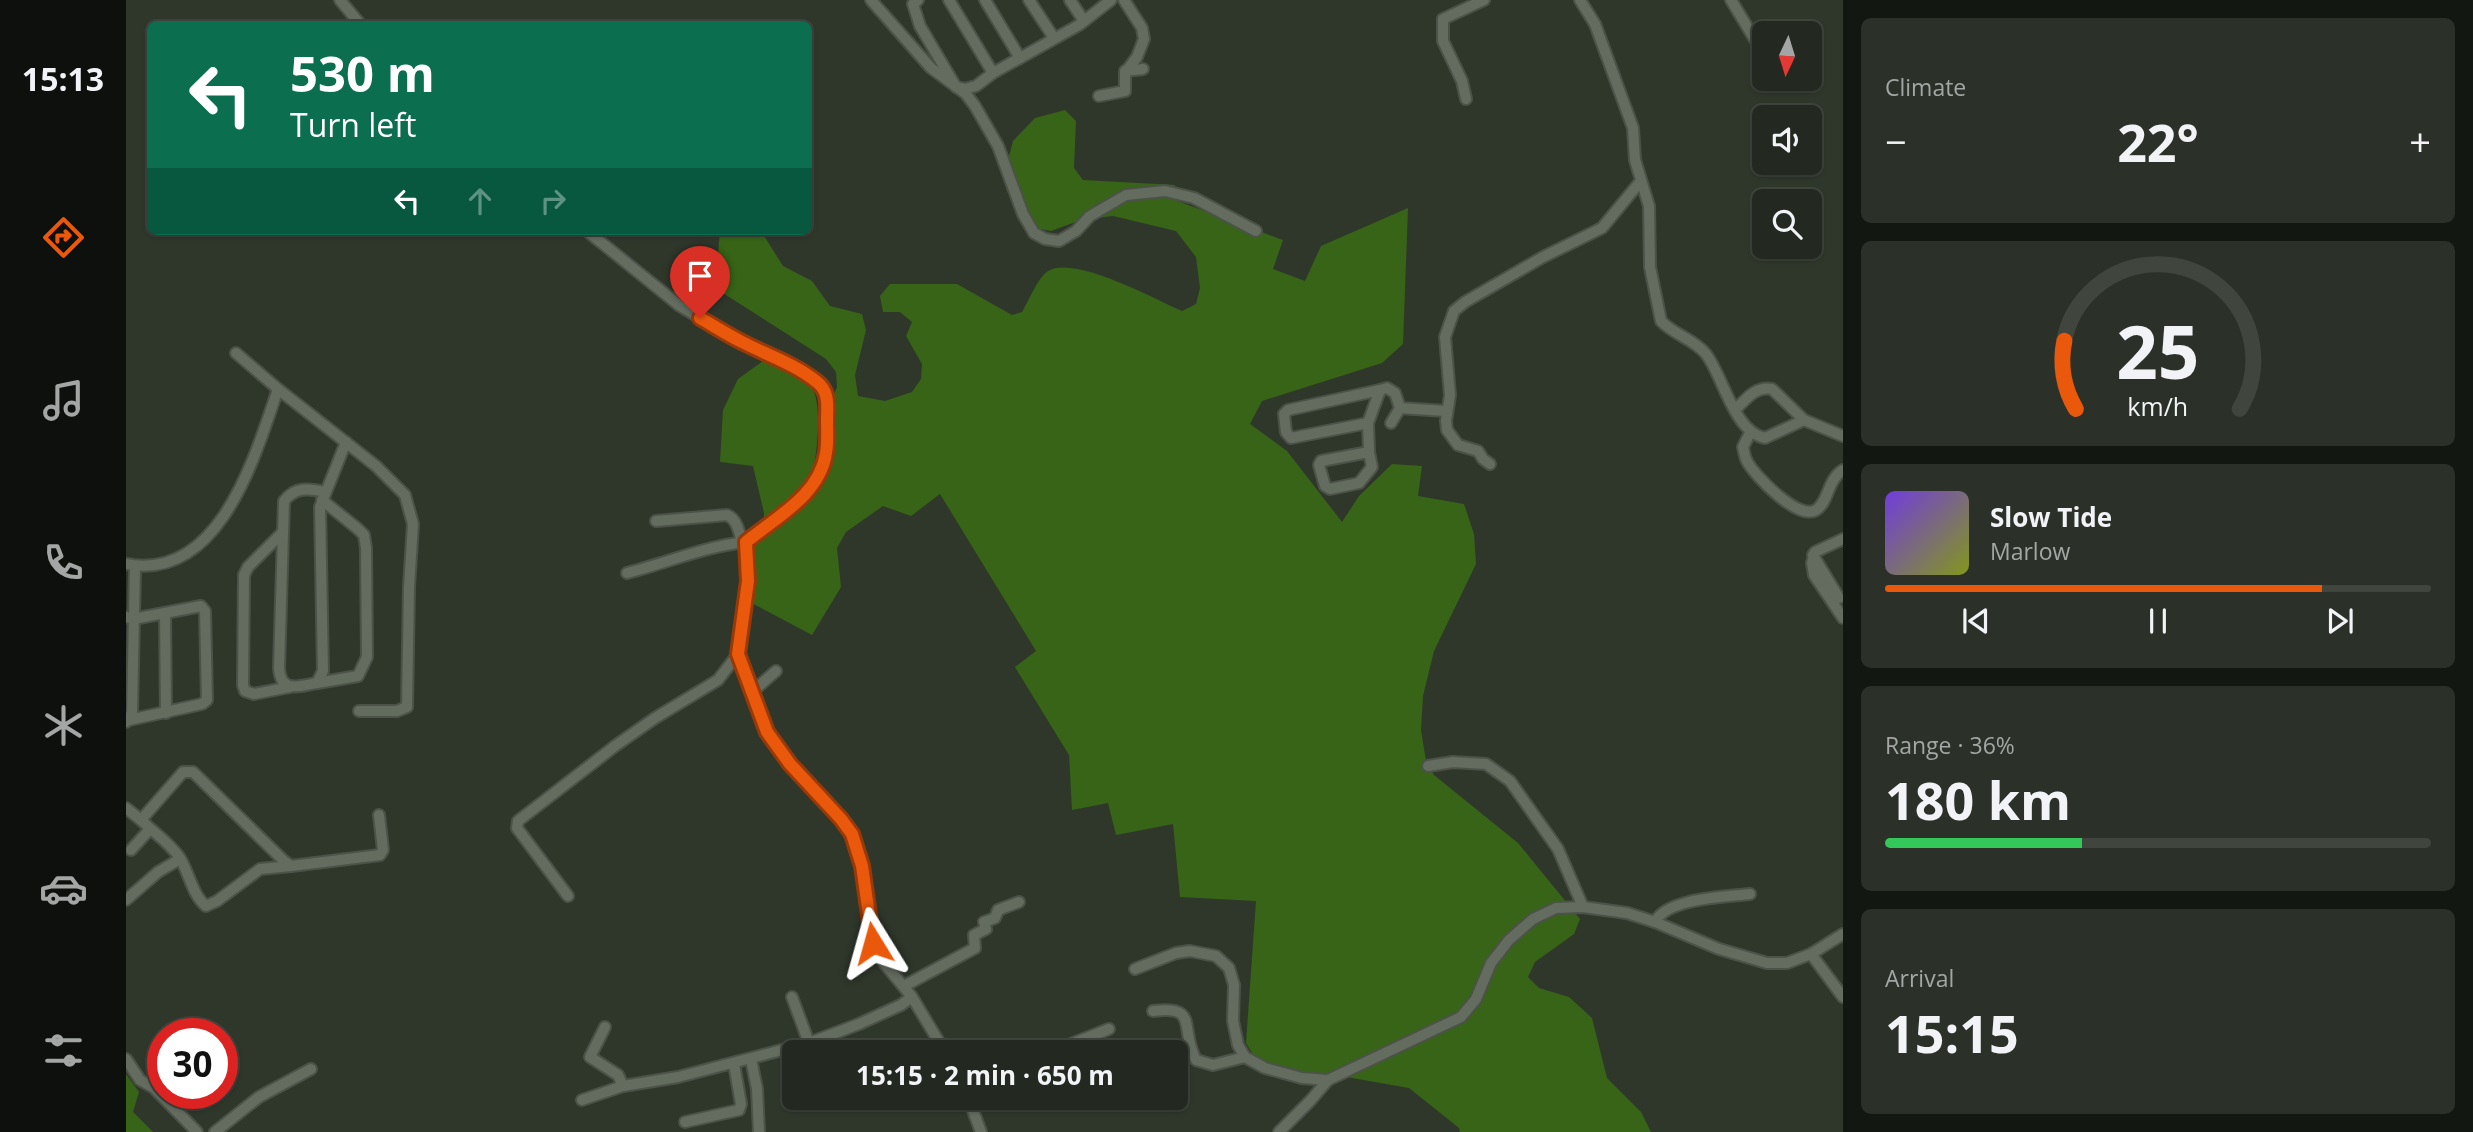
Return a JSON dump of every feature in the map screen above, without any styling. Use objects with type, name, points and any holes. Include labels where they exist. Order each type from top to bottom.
[{"type":"street","points":[[340,0],[358,21]]},
{"type":"street","points":[[871,0],[931,68],[966,93],[998,146],[1023,214],[1034,233],[1045,239],[1059,241],[1076,230],[1090,216],[1126,195],[1165,191],[1194,198],[1256,231]]},
{"type":"street","points":[[918,0],[913,4],[914,13],[956,86],[965,89],[976,86],[993,73],[1084,21],[1111,0]]},
{"type":"street","points":[[949,0],[993,73]]},
{"type":"street","points":[[985,0],[1020,58]]},
{"type":"street","points":[[1029,0],[1054,38]]},
{"type":"street","points":[[1070,0],[1084,21]]},
{"type":"street","points":[[1100,96],[1125,91],[1125,71],[1137,57],[1144,39],[1142,28],[1124,0]]},
{"type":"street","points":[[1466,99],[1462,81],[1443,41],[1443,19],[1484,0]]},
{"type":"street","points":[[1580,0],[1595,24],[1626,106],[1635,139],[1635,160],[1649,206],[1650,267],[1661,321],[1706,355],[1726,395],[1750,433],[1765,438],[1804,420]]},
{"type":"street","points":[[1731,0],[1752,35]]},
{"type":"street","points":[[1125,71],[1143,69]]},
{"type":"street","points":[[1490,464],[1478,451],[1458,444],[1447,430],[1446,411],[1450,395],[1445,337],[1454,311],[1543,257],[1602,228],[1640,182]]},
{"type":"street","points":[[592,235],[680,306],[819,383],[825,390],[827,400],[826,453],[821,472],[813,485],[794,504],[744,542],[703,550],[627,573]]},
{"type":"street","points":[[236,353],[376,466],[405,495],[412,524],[407,707],[397,711],[359,711]]},
{"type":"street","points":[[1368,423],[1292,438],[1286,432],[1284,414],[1288,410],[1387,388],[1393,391],[1400,408]]},
{"type":"street","points":[[1736,409],[1758,388],[1772,389],[1804,420],[1843,436]]},
{"type":"street","points":[[128,721],[132,713],[130,565],[154,565],[179,557],[215,530],[250,471],[278,389]]},
{"type":"street","points":[[1369,452],[1321,461],[1319,465],[1325,486],[1330,489],[1359,483],[1372,467],[1368,423],[1380,390]]},
{"type":"street","points":[[1400,408],[1446,411]]},
{"type":"street","points":[[1391,423],[1400,408]]},
{"type":"street","points":[[1750,433],[1743,447],[1747,462],[1774,492],[1804,513],[1813,512],[1821,506],[1830,484],[1843,470]]},
{"type":"street","points":[[317,683],[323,671],[320,507],[346,443]]},
{"type":"street","points":[[284,532],[248,567],[244,575],[243,685],[245,691],[254,694],[359,676],[366,657],[366,548],[364,535],[324,496],[301,489],[291,492],[284,501],[284,532],[279,668],[280,678],[290,687]]},
{"type":"street","points":[[656,521],[727,514],[733,517],[744,542],[748,581],[738,654],[767,732],[790,764],[852,834],[862,866],[873,943],[880,958],[912,997],[938,1040]]},
{"type":"street","points":[[1843,539],[1818,550],[1813,555],[1812,568],[1843,618]]},
{"type":"street","points":[[1813,555],[1839,588],[1843,605]]},
{"type":"street","points":[[128,721],[202,704],[207,700],[204,607],[130,618]]},
{"type":"street","points":[[165,613],[166,713]]},
{"type":"street","points":[[568,896],[517,828],[519,821],[615,746],[718,680],[738,654]]},
{"type":"street","points":[[752,692],[776,671]]},
{"type":"street","points":[[1428,766],[1453,762],[1486,764],[1510,781],[1558,849],[1583,907]]},
{"type":"street","points":[[141,820],[183,772],[193,772],[291,866]]},
{"type":"street","points":[[126,808],[168,843],[206,906],[261,869],[380,855],[383,850],[379,815]]},
{"type":"street","points":[[131,850],[150,830]]},
{"type":"street","points":[[126,900],[158,872],[180,859]]},
{"type":"street","points":[[1655,922],[1661,913],[1686,902],[1750,894]]},
{"type":"street","points":[[904,986],[975,948],[974,935],[986,929],[984,922],[995,918],[998,910],[1018,902]]},
{"type":"street","points":[[1279,1132],[1328,1080],[1461,1017],[1476,999],[1490,963],[1533,919],[1556,908],[1583,907],[1626,914],[1655,922],[1754,960],[1787,963],[1811,954],[1843,934]]},
{"type":"street","points":[[1135,969],[1176,953],[1190,951],[1216,956],[1230,968],[1234,985],[1233,1021],[1238,1045],[1245,1057],[1265,1068],[1290,1075],[1328,1080]]},
{"type":"street","points":[[1811,954],[1843,997]]},
{"type":"street","points":[[817,1040],[859,1024],[901,1005],[912,997]]},
{"type":"street","points":[[792,998],[808,1040]]},
{"type":"street","points":[[1153,1011],[1176,1010],[1182,1013],[1196,1060],[1213,1065],[1245,1057]]},
{"type":"street","points":[[605,1027],[590,1057],[618,1075],[623,1086]]},
{"type":"street","points":[[1081,1040],[1109,1029]]},
{"type":"street","points":[[582,1100],[623,1086],[678,1077],[782,1050]]},
{"type":"street","points":[[126,1059],[141,1080],[163,1096],[197,1132]]},
{"type":"street","points":[[751,1059],[759,1132]]},
{"type":"street","points":[[685,1122],[739,1110],[741,1104],[734,1064]]},
{"type":"street","points":[[215,1132],[260,1097],[311,1069]]},
{"type":"street","points":[[741,1104],[758,1105]]},
{"type":"street","points":[[973,1110],[981,1132]]},
{"type":"green space","points":[[1065,110],[1076,121],[1074,168],[1083,180],[1175,185],[1172,199],[1283,240],[1273,269],[1305,281],[1321,246],[1408,208],[1403,344],[1382,363],[1262,401],[1250,424],[1287,451],[1342,522],[1359,496],[1392,464],[1422,466],[1418,496],[1464,504],[1474,534],[1476,564],[1434,651],[1423,696],[1421,730],[1426,761],[1434,775],[1518,843],[1580,919],[1574,934],[1535,962],[1528,977],[1539,988],[1569,997],[1592,1018],[1607,1078],[1641,1112],[1651,1132],[1460,1132],[1459,1128],[1409,1088],[1329,1074],[1313,1078],[1282,1071],[1254,1056],[1246,1043],[1256,901],[1180,897],[1173,824],[1116,835],[1108,803],[1072,810],[1069,755],[1015,667],[1036,651],[940,494],[911,516],[883,506],[846,532],[837,548],[841,587],[812,635],[744,599],[747,542],[764,527],[764,513],[753,466],[720,462],[723,410],[738,379],[767,358],[805,379],[814,392],[818,419],[810,490],[828,467],[831,402],[837,387],[836,372],[826,359],[715,288],[720,235],[764,235],[783,266],[812,281],[830,306],[862,314],[866,330],[855,375],[858,396],[885,401],[912,392],[921,379],[922,364],[906,336],[912,322],[900,312],[883,312],[880,296],[890,284],[957,284],[1012,315],[1022,312],[1037,284],[1048,271],[1060,268],[1076,269],[1115,280],[1182,311],[1196,304],[1200,288],[1196,257],[1176,231],[1113,216],[1081,220],[1051,231],[1035,228],[1022,218],[1006,189],[1005,172],[1013,141],[1035,118]]},
{"type":"green space","points":[[126,1074],[139,1092],[133,1112],[153,1132],[126,1132]]},
{"type":"route","points":[[700,318],[742,342],[778,358],[819,383],[825,390],[826,453],[821,472],[813,485],[794,504],[746,542],[748,581],[738,654],[767,732],[790,764],[852,834],[860,853],[873,943]]}]
